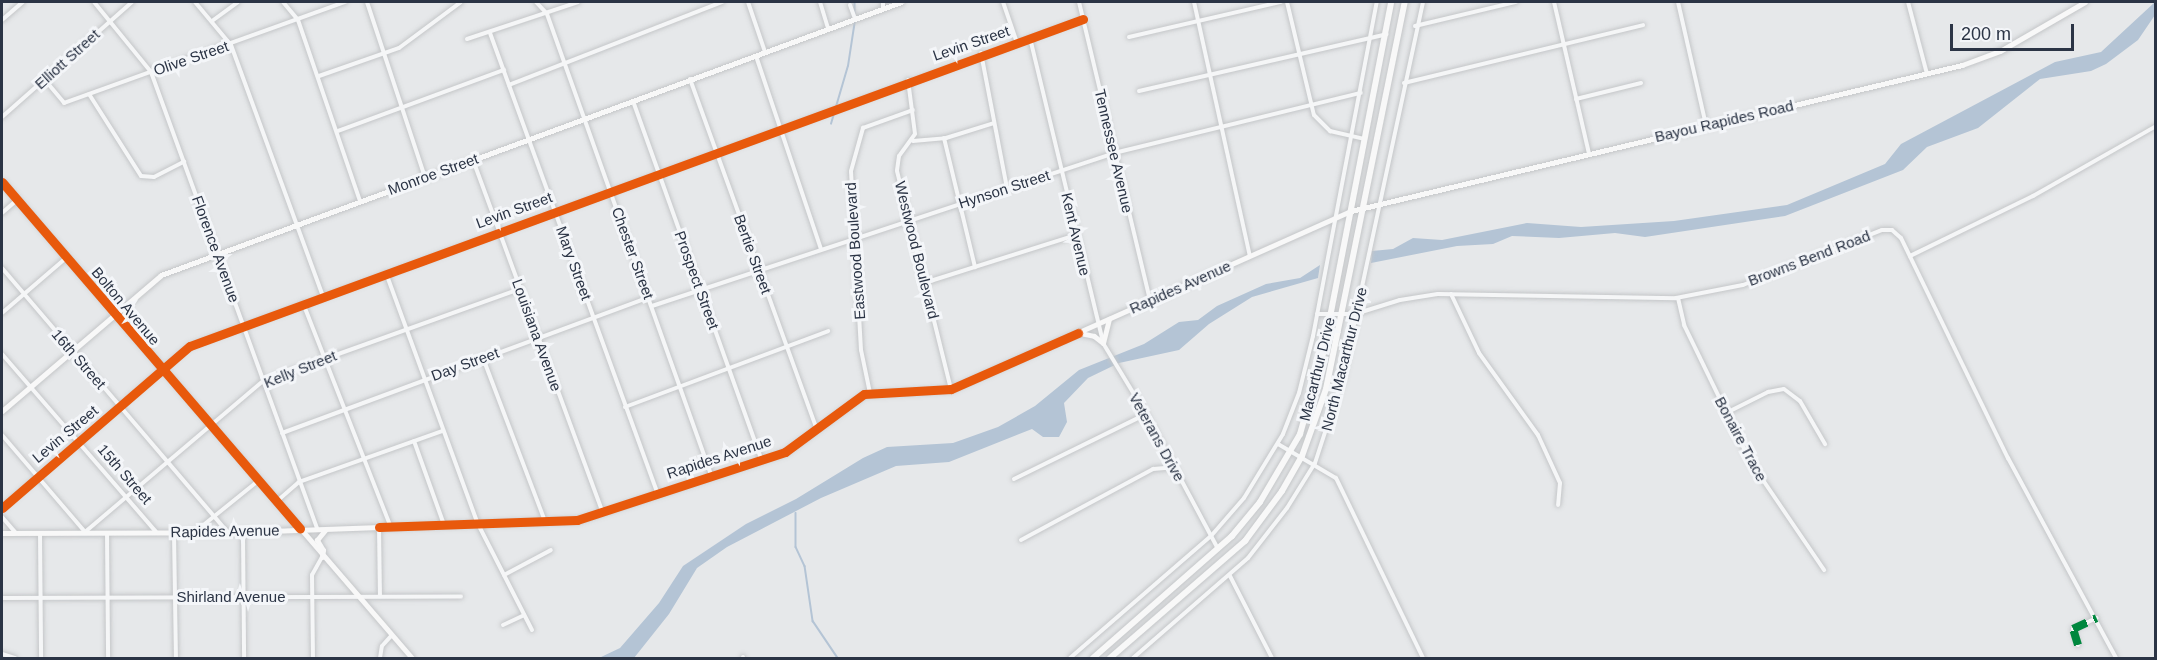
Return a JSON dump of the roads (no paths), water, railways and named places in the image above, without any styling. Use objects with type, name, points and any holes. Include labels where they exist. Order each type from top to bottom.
[{"type":"highway","name":"Macarthur Drive","points":[[1094,658],[1218,550],[1260,502],[1291,450],[1311,402],[1366,140],[1391,2]]},
{"type":"highway","name":"Macarthur Drive","points":[[1110,658],[1224,562],[1265,516],[1302,456],[1321,406],[1407,2]]},
{"type":"highway","points":[[1366,140],[1378,142]]},
{"type":"highway","points":[[1218,550],[1224,562]]},
{"type":"main road","name":"Monroe Street","points":[[2,411],[161,275],[855,19],[883,5],[901,2]]},
{"type":"main road","name":"Bayou Rapides Road","points":[[1351,211],[1381,202],[1927,74],[1989,56],[2085,2]]},
{"type":"main road","name":"Bolton Avenue","points":[[2,182],[275,503],[412,658]]},
{"type":"main road","name":"Rapides Avenue","points":[[2,533],[243,532],[577,519],[784,452],[852,399],[870,393],[951,389],[1351,211]]},
{"type":"main road","points":[[1104,345],[1109,319]]},
{"type":"main road","points":[[1078,333],[1094,336],[1104,345]]},
{"type":"main road","points":[[322,557],[317,540],[328,528]]},
{"type":"street","points":[[2,20],[23,2]]},
{"type":"street","name":"Florence Avenue","points":[[94,2],[151,72],[317,529]]},
{"type":"street","name":"Elliott Street","points":[[2,117],[132,2]]},
{"type":"street","points":[[195,2],[231,45],[323,296]]},
{"type":"street","points":[[212,21],[238,2]]},
{"type":"street","points":[[283,2],[298,20],[338,131],[360,201]]},
{"type":"street","name":"Olive Street","points":[[45,80],[64,103],[231,45],[345,2]]},
{"type":"street","points":[[367,2],[425,177]]},
{"type":"street","points":[[319,76],[385,53],[413,40],[460,2]]},
{"type":"street","name":"Chester Street","points":[[536,2],[547,14],[711,474]]},
{"type":"street","points":[[562,7],[568,2]]},
{"type":"street","points":[[467,39],[578,2]]},
{"type":"street","points":[[509,85],[722,2]]},
{"type":"street","points":[[748,2],[765,52]]},
{"type":"street","points":[[820,2],[828,28]]},
{"type":"street","points":[[1002,2],[1017,43]]},
{"type":"street","name":"Tennessee Avenue","points":[[1079,2],[1150,301]]},
{"type":"street","points":[[1194,2],[1250,256]]},
{"type":"street","points":[[1129,37],[1281,2]]},
{"type":"street","points":[[1287,2],[1310,106],[1326,128],[1366,140]]},
{"type":"street","points":[[1070,658],[1211,536],[1244,498],[1278,444],[1299,393],[1317,314],[1377,2]]},
{"type":"street","points":[[1381,202],[1415,26],[1423,2]]},
{"type":"street","points":[[1415,26],[1516,2]]},
{"type":"street","points":[[1554,2],[1589,154]]},
{"type":"street","points":[[1678,2],[1706,125]]},
{"type":"street","points":[[1908,2],[1927,74]]},
{"type":"street","points":[[850,5],[855,19]]},
{"type":"street","name":"Levin Street","points":[[2,508],[190,346],[981,53],[1017,43],[1083,19]]},
{"type":"street","points":[[1404,83],[1642,25]]},
{"type":"street","name":"Mary Street","points":[[490,33],[657,493]]},
{"type":"street","points":[[1139,91],[1387,34]]},
{"type":"street","name":"Kent Avenue","points":[[1030,38],[1098,324]]},
{"type":"street","points":[[981,53],[1007,188]]},
{"type":"street","points":[[756,55],[820,249]]},
{"type":"street","points":[[338,131],[504,70]]},
{"type":"street","name":"Bertie Street","points":[[690,80],[816,428]]},
{"type":"street","points":[[908,80],[913,110],[913,141],[944,138],[994,123]]},
{"type":"street","points":[[1576,99],[1641,84]]},
{"type":"street","name":"Hynson Street","points":[[652,306],[853,237],[1114,153],[1361,93]]},
{"type":"street","points":[[89,94],[141,176],[154,177],[184,162]]},
{"type":"street","name":"Prospect Street","points":[[633,101],[761,459]]},
{"type":"street","name":"Eastwood Boulevard","points":[[870,393],[861,350],[849,181],[860,133],[867,126],[913,110]]},
{"type":"street","points":[[1910,256],[2033,196],[2156,126]]},
{"type":"street","points":[[944,138],[975,267]]},
{"type":"street","name":"Westwood Boulevard","points":[[913,141],[899,156],[897,166],[951,389]]},
{"type":"street","name":"Louisiana Avenue","points":[[473,159],[602,511]]},
{"type":"street","points":[[2,213],[17,200]]},
{"type":"street","name":"North Macarthur Drive","points":[[1133,658],[1230,576],[1267,537],[1315,463],[1332,416],[1381,202]]},
{"type":"street","name":"Browns Bend Road","points":[[1317,314],[1341,317],[1355,315],[1400,300],[1451,294],[1678,298],[1743,285],[1882,230],[1892,230],[1901,238],[2008,458],[2097,618],[2116,658]]},
{"type":"street","points":[[924,283],[1076,235]]},
{"type":"street","points":[[2,313],[66,258]]},
{"type":"street","name":"16th Street","points":[[2,268],[228,532]]},
{"type":"street","points":[[386,273],[478,524],[532,630]]},
{"type":"street","name":"Kelly Street","points":[[85,532],[263,381],[520,289]]},
{"type":"street","points":[[1451,294],[1479,353],[1538,435],[1560,483],[1558,505]]},
{"type":"street","name":"Day Street","points":[[282,433],[649,297]]},
{"type":"street","name":"Bonaire Trace","points":[[1678,298],[1684,325],[1750,461],[1824,570]]},
{"type":"street","points":[[303,303],[391,527]]},
{"type":"street","name":"Veterans Drive","points":[[1098,324],[1104,345],[1146,414],[1218,550]]},
{"type":"street","points":[[625,407],[786,344],[828,331]]},
{"type":"street","name":"15th Street","points":[[2,354],[156,532]]},
{"type":"street","points":[[483,358],[545,522]]},
{"type":"street","points":[[1726,413],[1768,392],[1784,389],[1800,401],[1825,444]]},
{"type":"street","points":[[1014,479],[1146,414]]},
{"type":"street","points":[[275,503],[299,482],[442,431]]},
{"type":"street","points":[[2,435],[85,532]]},
{"type":"street","points":[[414,441],[444,525]]},
{"type":"street","points":[[1278,444],[1315,463],[1336,478],[1423,658]]},
{"type":"street","points":[[1021,540],[1153,468],[1174,467]]},
{"type":"street","points":[[195,532],[258,481]]},
{"type":"street","points":[[2,517],[16,533]]},
{"type":"street","points":[[379,527],[380,596]]},
{"type":"street","points":[[40,532],[41,658]]},
{"type":"street","points":[[107,532],[108,658]]},
{"type":"street","points":[[174,532],[176,658]]},
{"type":"street","points":[[243,532],[244,658]]},
{"type":"street","points":[[504,575],[551,550]]},
{"type":"street","points":[[313,658],[312,570],[322,557]]},
{"type":"street","points":[[1230,576],[1272,658]]},
{"type":"street","name":"Shirland Avenue","points":[[2,598],[461,596]]},
{"type":"street","points":[[503,624],[525,615]]},
{"type":"street","points":[[2078,645],[2073,629],[2097,618]]},
{"type":"street","points":[[380,658],[382,646],[391,636]]},
{"type":"street","points":[[2,654],[15,658]]},
{"type":"water","points":[[2155,2],[2155,15],[2138,40],[2106,64],[2091,71],[2040,79],[1978,128],[1927,147],[1903,170],[1785,216],[1645,237],[1615,233],[1559,238],[1512,236],[1493,244],[1457,246],[1371,263],[1372,251],[1393,249],[1413,238],[1442,240],[1527,223],[1581,227],[1674,221],[1787,205],[1885,164],[1901,144],[2055,62],[2101,52]]},
{"type":"water","points":[[1320,265],[1318,278],[1252,297],[1209,324],[1179,350],[1119,363],[1088,378],[1064,403],[1067,422],[1059,437],[1043,437],[1032,429],[949,462],[896,466],[821,498],[727,547],[697,568],[669,614],[634,658],[599,658],[620,648],[659,603],[683,566],[746,524],[796,499],[863,458],[887,447],[953,443],[998,427],[1035,406],[1079,370],[1144,344],[1179,322],[1198,320],[1217,306],[1266,284],[1300,278]]},
{"type":"waterway","points":[[855,2],[855,15]]},
{"type":"waterway","points":[[831,124],[848,66],[855,20]]},
{"type":"waterway","points":[[796,513],[796,547],[805,566],[813,621],[838,658]]}]
